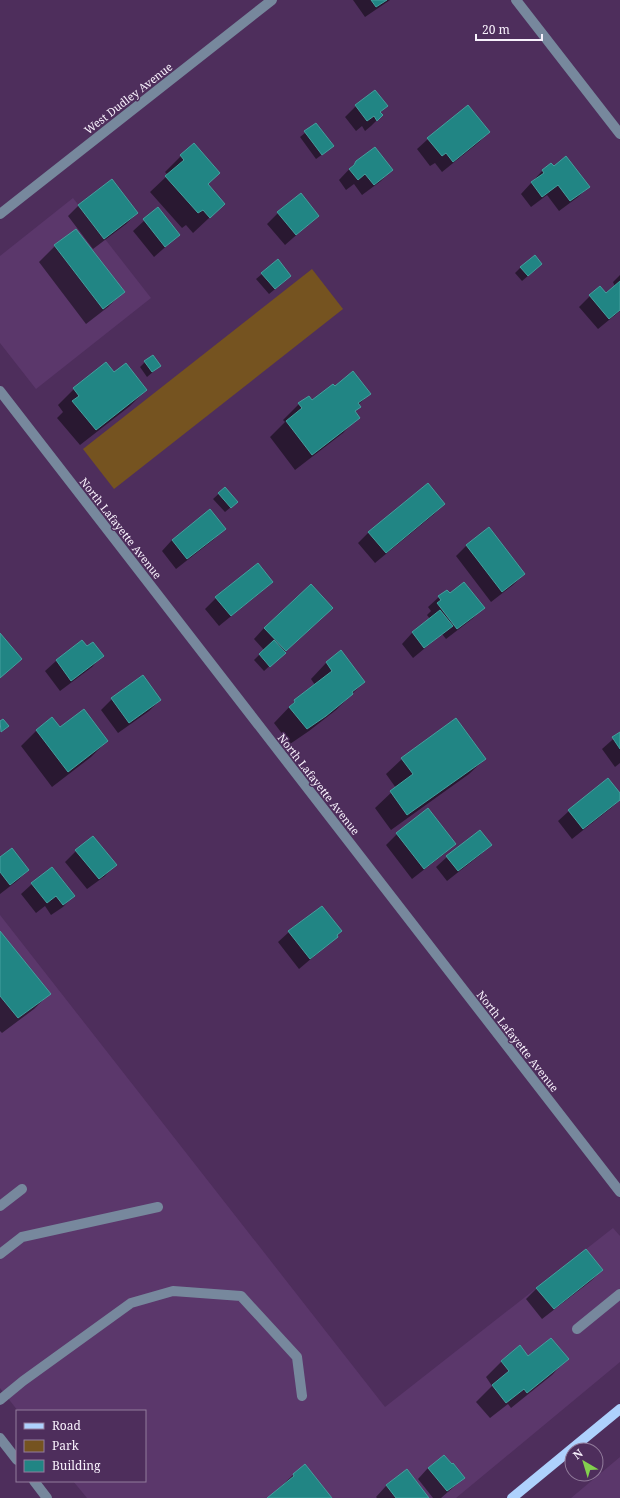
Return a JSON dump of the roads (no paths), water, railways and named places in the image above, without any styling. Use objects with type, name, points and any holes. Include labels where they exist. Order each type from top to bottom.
[{"type":"main road","points":[[512,1498],[620,1409]]},
{"type":"street","name":"West Dudley Avenue","points":[[0,214],[272,0]]},
{"type":"street","points":[[516,0],[620,134]]},
{"type":"street","name":"North Lafayette Avenue","points":[[0,391],[620,1192]]},
{"type":"street","points":[[0,1206],[22,1189]]},
{"type":"street","points":[[0,1254],[22,1237],[158,1207]]},
{"type":"street","points":[[0,1400],[23,1381],[131,1303],[173,1291],[241,1296],[296,1357],[302,1396]]},
{"type":"street","points":[[577,1329],[620,1294]]},
{"type":"street","points":[[0,1438],[16,1459]]},
{"type":"street","points":[[35,1482],[47,1498]]}]
